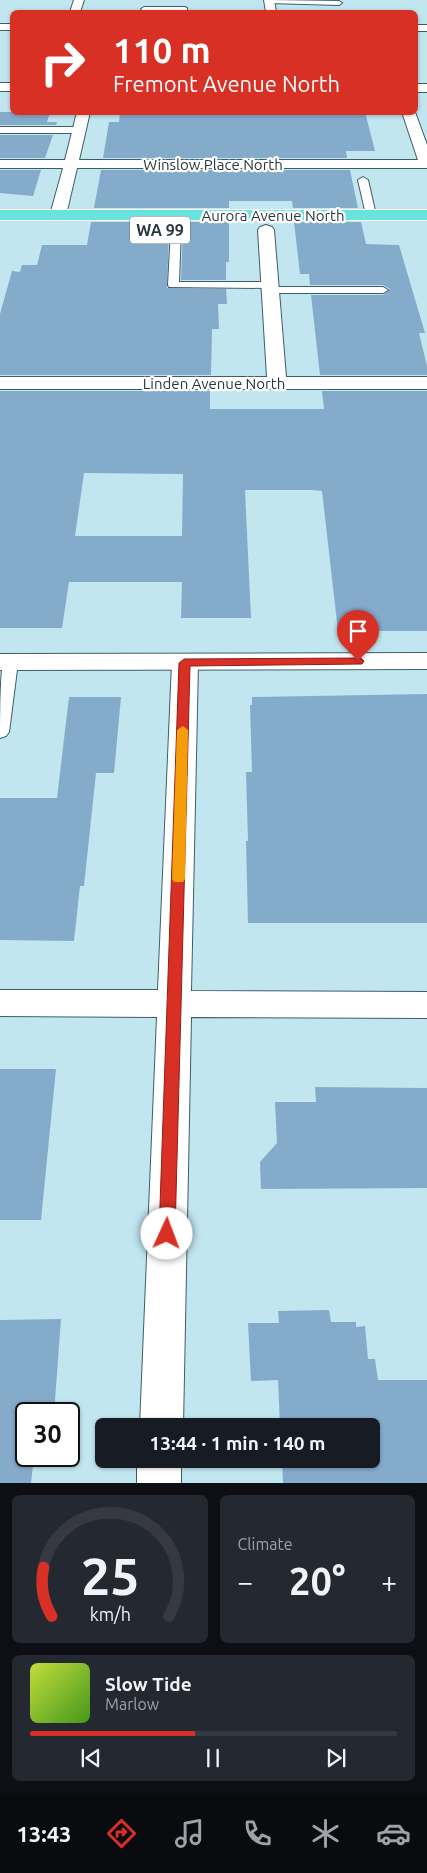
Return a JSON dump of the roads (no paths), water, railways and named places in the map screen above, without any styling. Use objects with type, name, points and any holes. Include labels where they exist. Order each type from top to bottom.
[{"type":"highway","name":"Aurora Avenue North","points":[[0,213],[22,215],[427,215]]},
{"type":"highway","name":"Aurora Avenue North","points":[[0,230],[427,229]]},
{"type":"street","points":[[58,215],[83,115]]},
{"type":"street","points":[[409,115],[427,164]]},
{"type":"street","name":"Winslow Place North","points":[[0,164],[427,164]]},
{"type":"street","points":[[266,230],[277,383]]},
{"type":"street","name":"Linden Avenue North","points":[[0,382],[427,383]]},
{"type":"street","points":[[5,662],[427,661]]},
{"type":"street","points":[[161,1418],[184,663]]},
{"type":"street","points":[[0,1002],[427,1005]]},
{"type":"street","points":[[159,1483],[160,1468]]},
{"type":"lane","points":[[270,5],[339,3]]},
{"type":"lane","points":[[144,9],[164,10]]},
{"type":"lane","points":[[0,130],[80,130]]},
{"type":"lane","points":[[363,180],[370,215]]},
{"type":"lane","points":[[176,230],[173,285],[382,290]]},
{"type":"lane","points":[[0,732],[5,662]]}]
